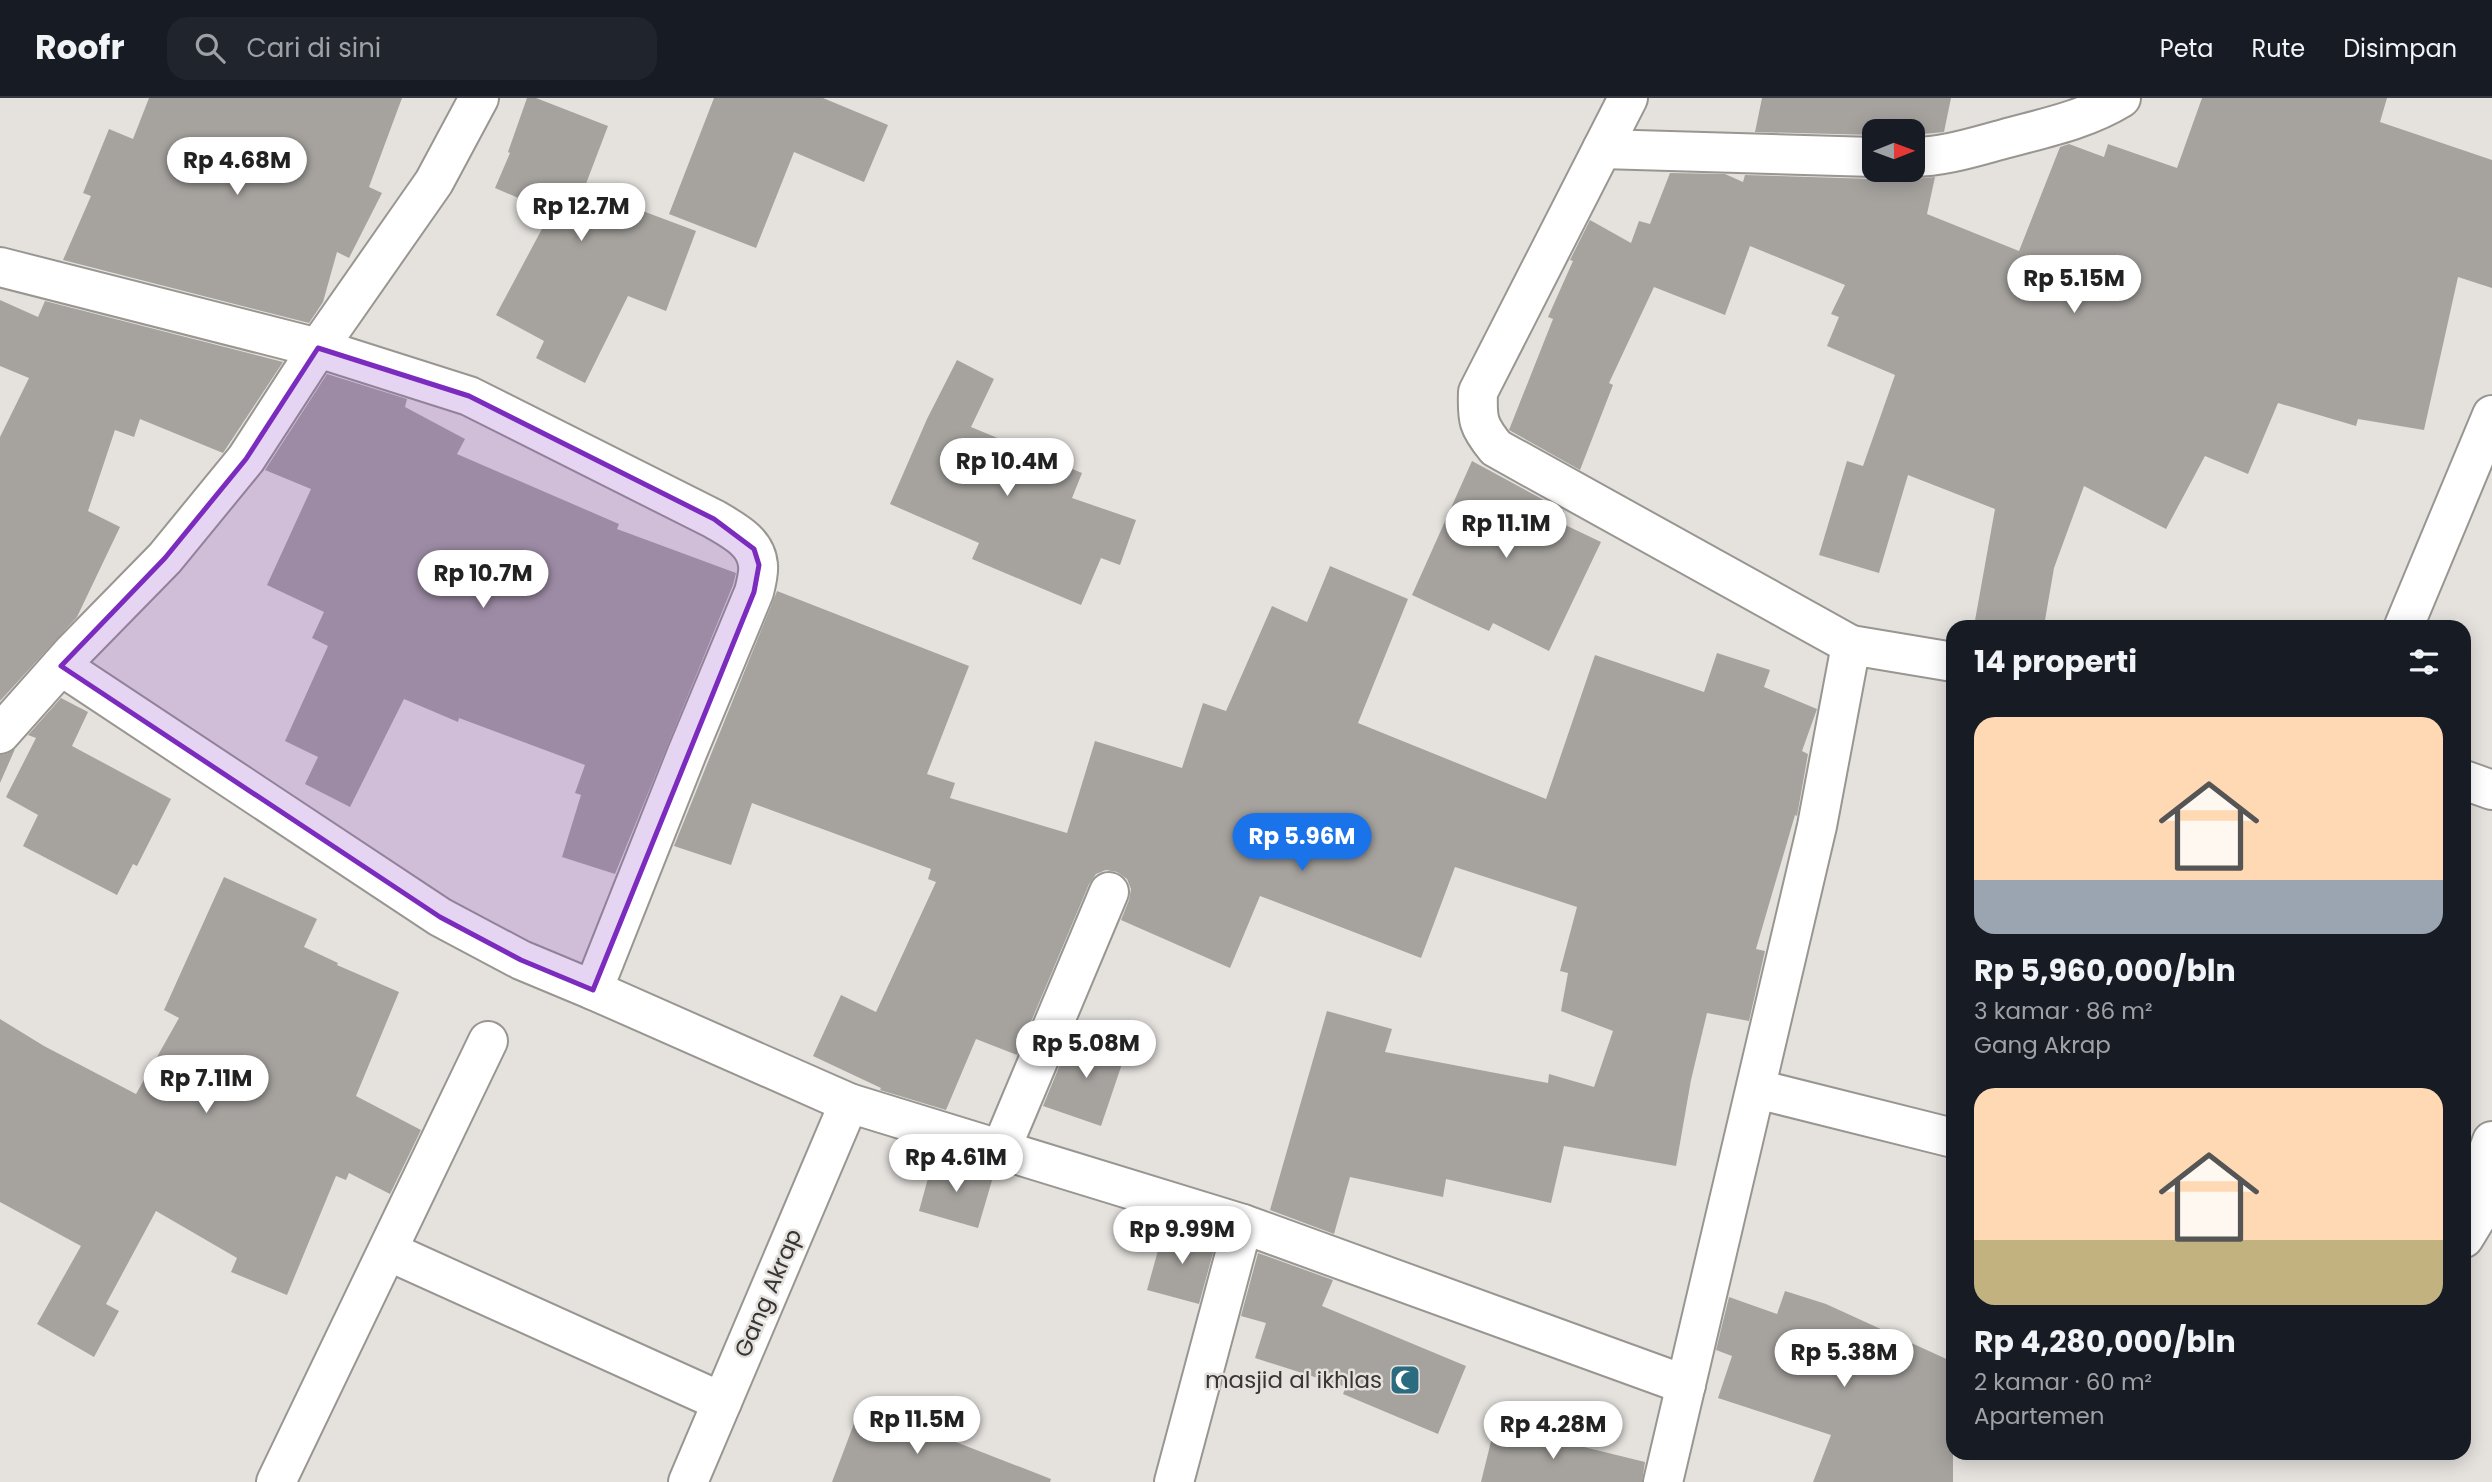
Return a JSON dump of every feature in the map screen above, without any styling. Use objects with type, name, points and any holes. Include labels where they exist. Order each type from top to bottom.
[{"type":"street","points":[[0,734],[165,558],[246,459],[318,348],[434,182],[479,98]]},
{"type":"street","points":[[1628,98],[1478,392],[1477,415],[1481,430],[1496,448],[1851,645],[1946,661]]},
{"type":"street","points":[[1925,155],[1961,150],[2067,122],[2102,110],[2122,98]]},
{"type":"street","points":[[1602,149],[1862,157]]},
{"type":"street","points":[[0,267],[318,348],[469,396],[714,519],[742,537],[754,550],[759,565],[754,592],[593,990]]},
{"type":"street","points":[[2407,620],[2492,415]]},
{"type":"street","points":[[1669,1480],[1686,1385],[1817,826],[1851,645]]},
{"type":"street","points":[[61,666],[440,917],[521,960],[849,1103],[1242,1224],[1686,1385]]},
{"type":"street","points":[[2471,782],[2492,790]]},
{"type":"street","points":[[1001,1149],[1109,892]]},
{"type":"street","points":[[276,1482],[488,1041]]},
{"type":"street","points":[[1757,1089],[1946,1136]]},
{"type":"street","name":"Gang Akrap","points":[[688,1482],[849,1103]]},
{"type":"street","points":[[2471,1227],[2491,1196],[2484,1177],[2486,1156],[2492,1140]]},
{"type":"street","points":[[1174,1482],[1242,1224]]},
{"type":"street","points":[[388,1251],[722,1402]]},
{"type":"highlighted area","points":[[318,348],[469,396],[714,519],[754,549],[759,565],[754,592],[593,990],[521,960],[440,917],[61,666],[165,558],[246,459]]},
{"type":"building","points":[[149,98],[402,98],[369,187],[382,193],[349,258],[337,252],[323,302],[309,323],[63,260],[91,196],[83,193],[109,129],[133,139]]},
{"type":"building","points":[[527,98],[536,98],[608,126],[584,189],[696,231],[666,311],[628,296],[585,383],[536,358],[544,341],[496,315],[551,212],[495,188],[510,153],[508,152]]},
{"type":"building","points":[[714,98],[823,98],[888,125],[864,182],[794,152],[756,248],[669,214]]},
{"type":"building","points":[[1762,98],[1951,98],[1944,132],[1925,134],[1925,119],[1862,119],[1862,135],[1755,132]]},
{"type":"building","points":[[2202,98],[2387,98],[2380,122],[2492,160],[2492,288],[2458,277],[2424,430],[2358,419],[2356,426],[2278,403],[2248,474],[2205,456],[2166,529],[2084,486],[2054,568],[2045,620],[1975,620],[1995,509],[1908,475],[1879,573],[1819,555],[1847,461],[1863,466],[1895,375],[1827,346],[1839,317],[1831,314],[1845,285],[1750,246],[1725,315],[1654,287],[1609,383],[1613,385],[1580,470],[1509,430],[1553,319],[1548,317],[1573,261],[1570,260],[1590,220],[1631,243],[1639,221],[1650,224],[1670,173],[1725,174],[1743,182],[1745,175],[1862,179],[1862,182],[1925,182],[1925,178],[1935,177],[1927,214],[2019,251],[2060,147],[2069,144],[2104,157],[2108,144],[2177,168]]},
{"type":"building","points":[[0,300],[38,317],[45,301],[283,362],[223,453],[140,419],[134,437],[115,430],[88,511],[120,527],[77,617],[0,701],[0,437],[29,378],[0,366]]},
{"type":"building","points":[[957,360],[994,379],[971,427],[1082,473],[1072,498],[1136,520],[1120,565],[1101,558],[1081,605],[972,559],[979,543],[890,504],[927,419]]},
{"type":"building","points":[[327,374],[407,399],[405,407],[465,439],[457,454],[619,524],[617,529],[736,573],[615,874],[562,857],[581,795],[575,793],[585,765],[459,718],[458,722],[404,699],[350,807],[305,784],[318,757],[285,741],[328,646],[312,638],[324,612],[267,585],[311,489],[265,470]]},
{"type":"building","points":[[1472,461],[1564,511],[1559,522],[1601,542],[1549,651],[1493,623],[1489,631],[1412,595]]},
{"type":"building","points":[[1330,566],[1408,599],[1358,723],[1546,799],[1595,655],[1704,692],[1717,653],[1770,670],[1764,687],[1817,709],[1802,751],[1808,754],[1797,816],[1795,815],[1756,949],[1765,951],[1749,1021],[1707,1013],[1691,1080],[1676,1166],[1564,1146],[1551,1203],[1446,1179],[1443,1197],[1350,1177],[1334,1234],[1270,1210],[1327,1011],[1392,1029],[1385,1052],[1548,1083],[1549,1074],[1594,1087],[1613,1031],[1561,1011],[1568,973],[1560,971],[1577,907],[1455,867],[1421,958],[1260,896],[1230,968],[1121,920],[1131,889],[1127,879],[1117,872],[1106,870],[1096,874],[1089,884],[1017,1055],[976,1039],[946,1110],[880,1090],[881,1088],[813,1056],[841,995],[876,1012],[936,882],[928,879],[931,869],[752,803],[731,865],[674,846],[777,591],[969,666],[927,774],[955,783],[950,798],[1067,833],[1095,741],[1182,768],[1203,703],[1226,711],[1272,606],[1307,622]]},
{"type":"building","points":[[61,698],[88,712],[72,746],[171,799],[137,866],[133,864],[117,895],[23,846],[38,815],[6,797],[36,738],[28,735]]},
{"type":"building","points":[[15,749],[0,783],[0,755]]},
{"type":"building","points":[[224,877],[317,919],[304,947],[338,963],[337,965],[399,992],[356,1096],[421,1130],[390,1194],[349,1173],[346,1180],[336,1176],[287,1295],[231,1272],[237,1258],[156,1211],[106,1304],[119,1311],[94,1357],[37,1324],[81,1246],[0,1202],[0,1019],[44,1046],[136,1094],[179,1018],[164,1010]]},
{"type":"building","points":[[1073,1033],[1126,1052],[1101,1126],[1043,1106]]},
{"type":"building","points":[[933,1160],[993,1177],[978,1228],[919,1211]]},
{"type":"building","points":[[1164,1229],[1216,1242],[1199,1304],[1147,1290]]},
{"type":"building","points":[[1258,1253],[1333,1280],[1322,1306],[1466,1366],[1438,1434],[1343,1394],[1346,1387],[1255,1358],[1266,1323],[1241,1316]]},
{"type":"building","points":[[1785,1291],[1826,1304],[1946,1359],[1946,1460],[1953,1460],[1953,1482],[1813,1482],[1831,1435],[1718,1398],[1732,1356],[1716,1350],[1729,1297],[1777,1314]]},
{"type":"building","points":[[861,1405],[1051,1479],[1050,1482],[832,1482]]},
{"type":"building","points":[[1495,1425],[1645,1462],[1642,1482],[1481,1482]]},
{"type":"place","name":"masjid al ikhlas","points":[[1405,1380]]}]
